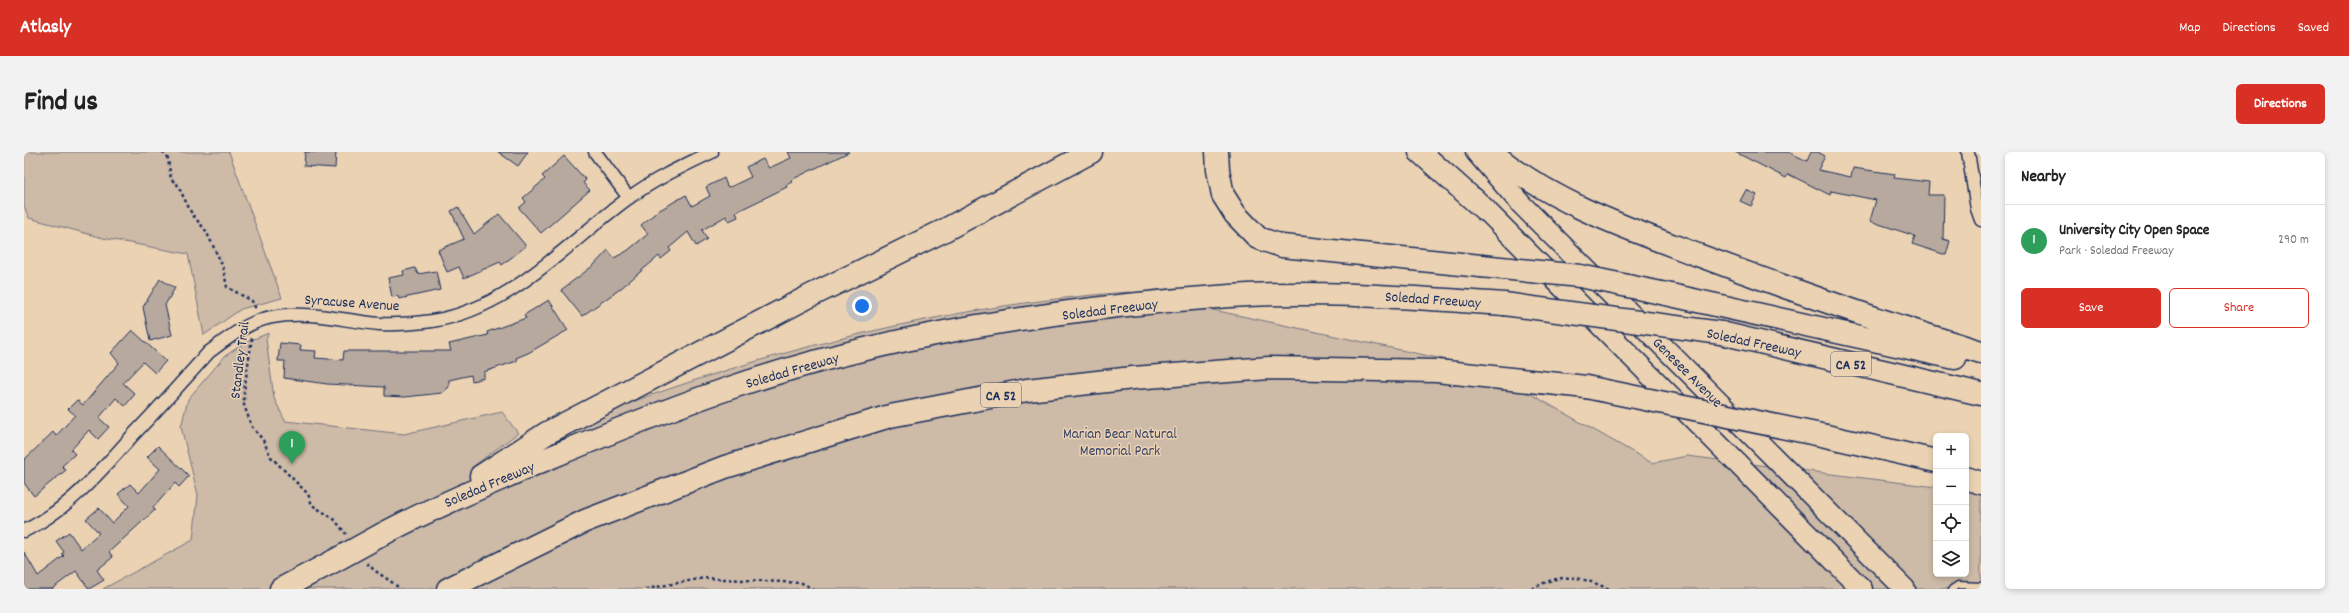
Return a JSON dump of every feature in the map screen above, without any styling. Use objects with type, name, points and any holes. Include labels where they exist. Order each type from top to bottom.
[{"type":"highway","points":[[431,508],[547,433],[810,296],[941,232],[1091,152]]},
{"type":"highway","points":[[1217,152],[1218,170],[1223,195],[1235,214],[1258,238],[1282,246],[1580,276],[1981,364]]},
{"type":"highway","points":[[1420,152],[1484,210]]},
{"type":"highway","points":[[1491,152],[1546,191],[1629,229],[1741,271],[1981,352]]},
{"type":"highway","name":"Soledad Freeway","points":[[281,589],[431,508],[592,440],[728,388],[837,356],[967,328],[1121,306],[1233,296],[1357,295],[1504,304],[1721,333],[1981,394]]},
{"type":"highway","name":"CA 52","points":[[448,589],[585,521],[725,467],[890,416],[1027,390],[1133,378],[1269,368],[1437,371],[1586,387],[1826,436],[1933,460]]},
{"type":"highway","points":[[1884,450],[1933,467]]},
{"type":"highway","points":[[1969,468],[1981,471]]},
{"type":"highway","points":[[1969,479],[1981,483]]},
{"type":"main road","name":"Genesee Avenue","points":[[1436,152],[1484,210],[1862,589]]},
{"type":"main road","name":"Genesee Avenue","points":[[1476,152],[1521,204],[1905,589]]},
{"type":"street","points":[[596,152],[629,198]]},
{"type":"street","name":"Syracuse Avenue","points":[[24,531],[38,524],[70,501],[97,476],[209,352],[231,336],[255,323],[271,317],[301,313],[382,324],[425,321],[473,309],[515,289],[550,263],[629,198],[655,180],[712,152]]},
{"type":"street","points":[[1968,152],[1977,209],[1981,220]]},
{"type":"lane","points":[[1952,589],[1958,585],[1981,586]]},
{"type":"path","name":"Standley Trail","points":[[163,152],[168,159],[171,179],[183,193],[192,214],[206,231],[216,252],[223,267],[227,287],[252,301],[256,307],[255,323],[244,391],[244,405],[252,427],[271,457],[308,494],[312,505],[334,519],[350,540]]},
{"type":"path","points":[[363,558],[372,569],[384,575],[400,589]]},
{"type":"path","points":[[646,589],[704,578],[802,583],[814,589]]},
{"type":"path","points":[[1532,589],[1550,579],[1584,578],[1609,589]]},
{"type":"green space","points":[[24,152],[229,152],[282,298],[241,309],[204,335],[188,254],[103,238],[29,218],[24,206]]},
{"type":"green space","name":"Marian Bear Natural Memorial Park","points":[[1129,292],[1485,368],[1652,463],[1687,456],[1933,487],[1933,577],[1969,577],[1969,492],[1981,494],[1981,589],[103,589],[193,540],[198,495],[181,427],[188,399],[225,356],[246,342],[269,333],[266,339],[274,398],[285,421],[404,434],[502,412],[518,433],[471,468],[548,434],[628,404],[709,376],[792,351],[877,330],[961,313],[1045,300]]},
{"type":"building","points":[[305,152],[336,152],[335,168],[304,166]]},
{"type":"building","points":[[498,152],[528,152],[518,166]]},
{"type":"building","points":[[788,152],[849,152],[791,180],[792,182],[786,185],[787,187],[736,212],[738,217],[729,221],[726,216],[702,230],[707,239],[696,246],[688,232],[669,248],[671,251],[661,259],[659,256],[620,289],[582,316],[561,290],[594,265],[608,250],[614,258],[627,251],[648,234],[641,225],[658,211],[686,195],[692,206],[710,196],[706,187],[724,178],[727,186],[730,187],[751,177],[746,167],[763,159],[769,168],[791,158]]},
{"type":"building","points":[[1735,152],[1789,152],[1807,161],[1811,152],[1818,152],[1825,156],[1818,170],[1851,177],[1853,168],[1895,174],[1894,178],[1929,182],[1928,195],[1944,195],[1943,239],[1950,241],[1946,255],[1912,244],[1915,236],[1870,221],[1876,200],[1831,191],[1830,195],[1788,174],[1786,178]]},
{"type":"building","points":[[564,156],[586,180],[583,183],[590,190],[541,233],[519,208],[526,202],[523,198],[545,179],[542,176]]},
{"type":"building","points":[[1746,190],[1757,195],[1751,206],[1740,201]]},
{"type":"building","points":[[458,207],[474,234],[499,214],[526,246],[502,265],[500,262],[464,278],[459,267],[447,272],[438,250],[464,239],[451,211]]},
{"type":"building","points":[[415,268],[418,274],[436,271],[440,290],[399,299],[398,296],[392,297],[388,278],[404,275],[403,271]]},
{"type":"building","points":[[160,279],[175,288],[165,305],[172,335],[150,341],[143,307]]},
{"type":"building","points":[[549,300],[568,330],[528,353],[516,358],[517,361],[484,372],[484,378],[472,381],[471,375],[449,380],[449,387],[442,393],[405,397],[384,396],[384,387],[327,384],[284,378],[285,361],[278,361],[280,343],[301,345],[300,350],[316,351],[315,358],[343,360],[344,351],[451,351],[449,344],[488,335],[487,332],[526,318],[524,315]]},
{"type":"building","points":[[132,330],[166,361],[155,373],[143,362],[123,383],[135,394],[125,406],[116,398],[99,418],[109,427],[98,439],[89,430],[71,450],[75,454],[62,466],[66,470],[34,496],[24,483],[24,460],[53,432],[56,436],[75,415],[68,409],[77,400],[83,405],[119,363],[111,353]]},
{"type":"building","points":[[158,446],[189,476],[179,487],[175,483],[153,508],[155,510],[109,552],[113,557],[97,570],[104,580],[89,589],[76,571],[52,589],[24,589],[24,552],[38,576],[64,556],[62,554],[64,552],[56,541],[69,532],[81,549],[99,533],[86,519],[99,508],[112,523],[129,506],[118,494],[130,484],[139,493],[160,469],[147,457]]},
{"type":"place","name":"University City Open Space","points":[[292,464]]}]
